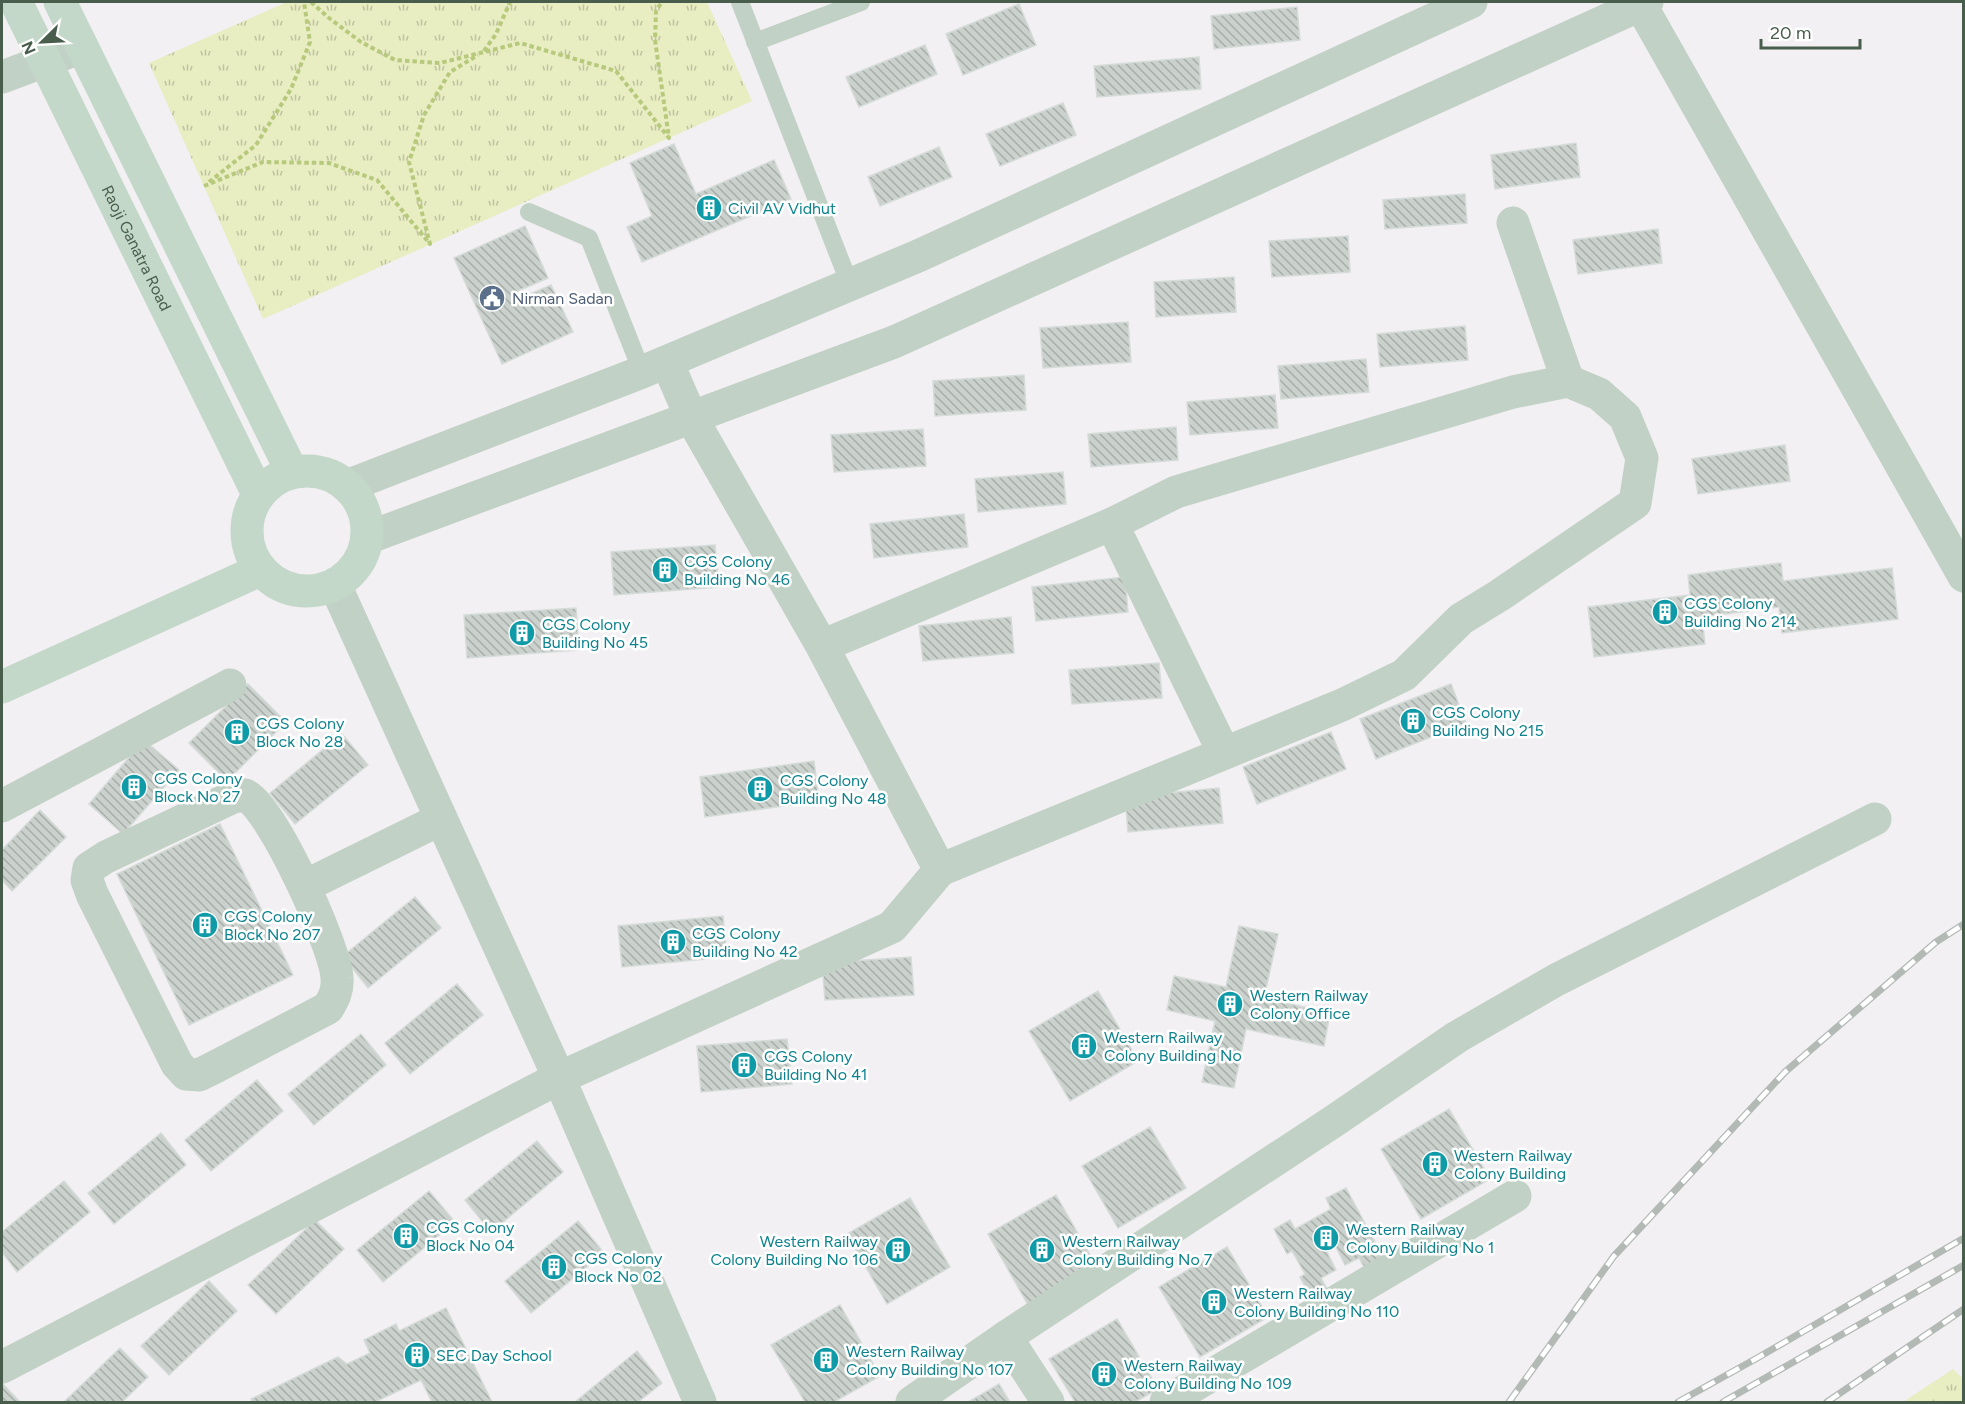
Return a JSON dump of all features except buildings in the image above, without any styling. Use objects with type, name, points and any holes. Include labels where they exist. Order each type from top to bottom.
[{"type":"street","name":"Raoji Ganatra Road","points":[[16,2],[258,494]]},
{"type":"street","points":[[60,2],[292,472]]},
{"type":"street","points":[[347,486],[655,367],[918,256],[1471,2]]},
{"type":"street","points":[[367,538],[894,342],[1642,3],[1964,576]]},
{"type":"street","points":[[2,77],[82,47]]},
{"type":"street","points":[[1513,223],[1568,381]]},
{"type":"street","points":[[655,367],[691,417],[822,646],[940,870]]},
{"type":"street","points":[[2,1367],[559,1078],[892,927],[940,870],[1342,705],[1404,675],[1461,619],[1500,595],[1635,502],[1642,458],[1625,417],[1599,394],[1568,381],[1513,392],[1176,492],[1112,524],[822,646]]},
{"type":"street","points":[[311,470],[330,475],[347,486],[359,500],[366,519],[367,538],[361,557],[350,573],[335,585],[315,591],[295,590],[276,583],[260,570],[250,552],[247,532],[249,512],[258,494],[274,480],[292,472],[311,470]]},
{"type":"street","points":[[1112,524],[1224,753]]},
{"type":"street","points":[[2,687],[260,570]]},
{"type":"street","points":[[335,585],[559,1078],[700,1402]]},
{"type":"street","points":[[2,806],[230,684]]},
{"type":"street","points":[[245,795],[252,798],[262,811],[305,886],[333,962],[337,977],[336,996],[328,1008],[215,1068],[199,1075],[186,1074],[177,1064],[92,894],[87,880],[89,868],[106,856],[233,797],[245,795]]},
{"type":"street","points":[[305,886],[441,819]]},
{"type":"street","points":[[912,1402],[1006,1336],[1334,1121],[1457,1037],[1556,980],[1875,819]]},
{"type":"street","points":[[1166,1402],[1515,1196]]},
{"type":"street","points":[[1006,1336],[1048,1402]]},
{"type":"lane","points":[[740,2],[850,285]]},
{"type":"lane","points":[[755,42],[861,2]]},
{"type":"lane","points":[[530,212],[589,238],[655,367]]},
{"type":"path","points":[[304,2],[310,42],[291,89],[256,145],[204,186],[262,162],[329,163],[377,180],[430,244],[409,162],[424,114],[450,72],[483,52],[496,34],[510,2]]},
{"type":"path","points":[[311,2],[362,42],[395,60],[440,63],[520,42],[616,71],[669,138],[655,40],[656,11],[662,2]]},
{"type":"green space","points":[[287,2],[707,2],[752,101],[263,319],[149,63]]},
{"type":"green space","points":[[1953,1369],[1963,1379],[1963,1402],[1903,1402]]},
{"type":"railway","points":[[1509,1402],[1614,1256],[1785,1072],[1936,942],[1964,924]]},
{"type":"railway","points":[[1678,1402],[1964,1238]]},
{"type":"railway","points":[[1723,1402],[1964,1265]]},
{"type":"railway","points":[[1827,1402],[1964,1309]]},
{"type":"place","name":"Civil AV Vidhut","points":[[709,208]]},
{"type":"place","name":"Nirman Sadan","points":[[492,298]]},
{"type":"place","name":"CGS Colony Building No 46","points":[[665,570]]},
{"type":"place","name":"CGS Colony Building No 214","points":[[1665,612]]},
{"type":"place","name":"CGS Colony Building No 45","points":[[522,633]]},
{"type":"place","name":"CGS Colony Building No 215","points":[[1413,721]]},
{"type":"place","name":"CGS Colony Block No 28","points":[[237,732]]},
{"type":"place","name":"CGS Colony Block No 27","points":[[134,787]]},
{"type":"place","name":"CGS Colony Building No 48","points":[[760,789]]},
{"type":"place","name":"CGS Colony Block No 207","points":[[205,925]]},
{"type":"place","name":"CGS Colony Building No 42","points":[[673,942]]},
{"type":"place","name":"Western Railway Colony Office","points":[[1230,1004]]},
{"type":"place","name":"Western Railway Colony Building No","points":[[1084,1046]]},
{"type":"place","name":"CGS Colony Building No 41","points":[[744,1065]]},
{"type":"place","name":"Western Railway Colony Building","points":[[1435,1164]]},
{"type":"place","name":"CGS Colony Block No 04","points":[[406,1236]]},
{"type":"place","name":"Western Railway Colony Building No 1","points":[[1326,1238]]},
{"type":"place","name":"Western Railway Colony Building No 106","points":[[898,1250]]},
{"type":"place","name":"Western Railway Colony Building No 7","points":[[1042,1250]]},
{"type":"place","name":"CGS Colony Block No 02","points":[[554,1267]]},
{"type":"place","name":"Western Railway Colony Building No 110","points":[[1214,1302]]},
{"type":"place","name":"SEC Day School","points":[[417,1355]]},
{"type":"place","name":"Western Railway Colony Building No 107","points":[[826,1360]]},
{"type":"place","name":"Western Railway Colony Building No 109","points":[[1104,1374]]}]
